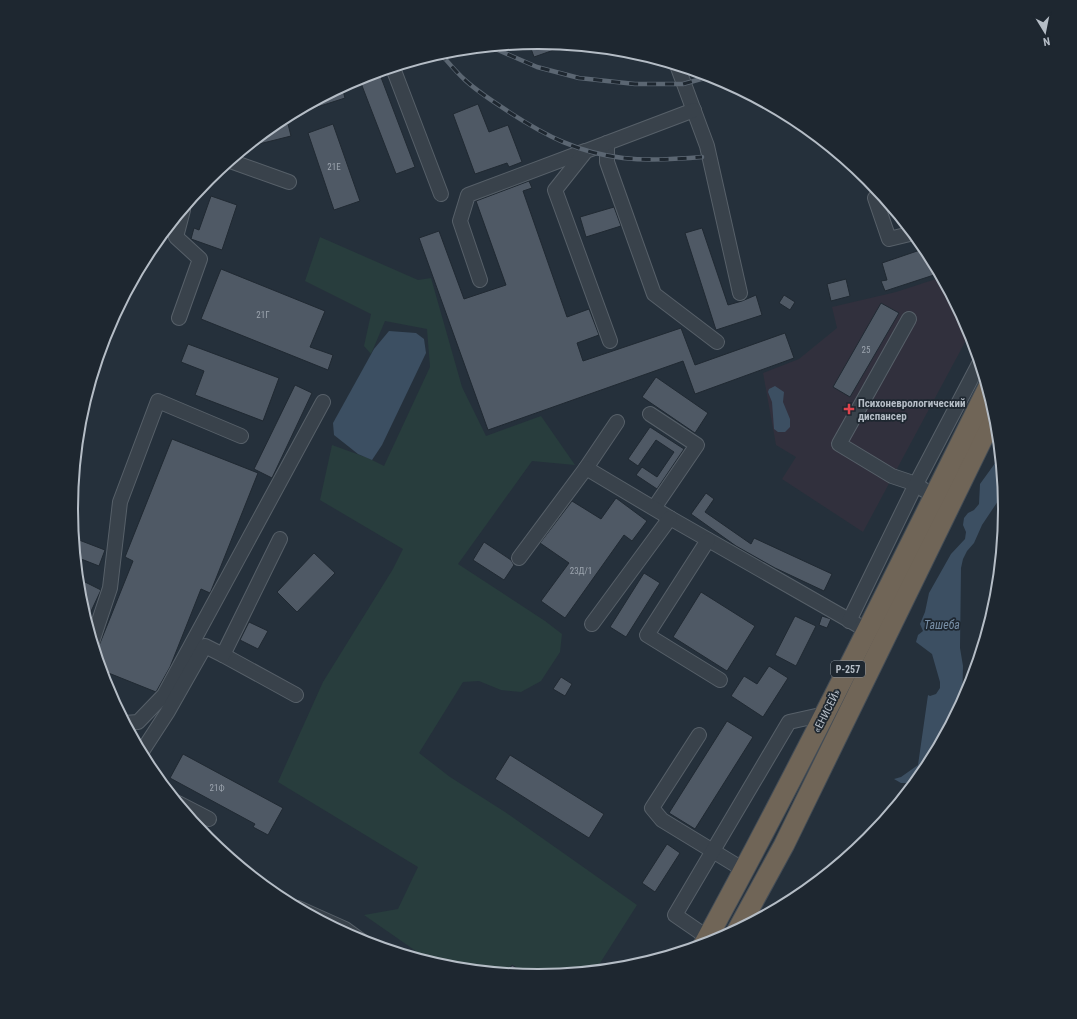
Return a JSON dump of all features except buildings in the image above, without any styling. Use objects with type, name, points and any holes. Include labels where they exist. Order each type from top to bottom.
[{"type":"highway","name":"«ЕНИСЕЙ»","points":[[707,938],[868,631],[984,395]]},
{"type":"highway","name":"«ЕНИСЕЙ»","points":[[740,924],[787,838],[990,422]]},
{"type":"lane","points":[[679,71],[707,146],[740,292]]},
{"type":"lane","points":[[394,72],[441,194]]},
{"type":"lane","points":[[480,280],[460,221],[468,195],[694,110]]},
{"type":"lane","points":[[607,143],[607,162],[654,294],[717,342]]},
{"type":"lane","points":[[586,151],[554,190],[610,341]]},
{"type":"lane","points":[[235,163],[289,182]]},
{"type":"lane","points":[[876,197],[875,198],[889,239],[908,235]]},
{"type":"lane","points":[[180,220],[176,237],[200,259],[180,318]]},
{"type":"lane","points":[[909,319],[839,444],[892,476],[916,484],[933,498]]},
{"type":"lane","points":[[849,621],[916,484],[977,368]]},
{"type":"lane","points":[[95,633],[110,588],[120,502],[158,402],[241,436]]},
{"type":"lane","points":[[130,723],[138,722],[164,695],[323,402]]},
{"type":"lane","points":[[650,414],[697,445],[654,508]]},
{"type":"lane","points":[[519,558],[586,468],[617,422]]},
{"type":"lane","points":[[586,468],[708,540],[868,631]]},
{"type":"lane","points":[[592,624],[670,518]]},
{"type":"lane","points":[[223,655],[280,539]]},
{"type":"lane","points":[[708,540],[647,635],[720,680]]},
{"type":"lane","points":[[145,747],[205,646],[296,695]]},
{"type":"lane","points":[[703,940],[675,915],[789,722],[825,714]]},
{"type":"lane","points":[[699,735],[652,808],[662,820],[744,870]]},
{"type":"lane","points":[[189,809],[209,819]]},
{"type":"shaded area","name":"Психоневрологический диспансер","points":[[937,279],[952,306],[967,339],[863,532],[782,479],[796,457],[776,445],[763,373],[799,359],[837,328],[832,307],[896,292]]},
{"type":"green space","points":[[320,237],[418,280],[431,278],[462,387],[486,436],[541,416],[575,465],[532,461],[458,564],[545,621],[562,634],[560,652],[541,681],[521,692],[501,690],[479,681],[463,682],[419,753],[450,777],[505,812],[637,905],[598,966],[569,969],[508,969],[478,966],[421,954],[364,915],[398,909],[418,867],[278,782],[323,682],[393,569],[403,549],[320,500],[332,445],[368,458],[384,466],[430,367],[427,329],[385,321],[371,354],[364,346],[371,314],[305,281]]},
{"type":"water","points":[[389,331],[416,333],[424,339],[426,353],[382,445],[372,460],[358,454],[334,435],[333,423],[374,349]]},
{"type":"water","points":[[775,386],[784,392],[783,402],[790,419],[790,427],[785,432],[778,432],[774,429],[772,402],[768,392],[769,389]]},
{"type":"water","name":"Ташеба","points":[[996,462],[999,500],[982,525],[974,543],[967,551],[961,568],[960,648],[963,666],[962,690],[952,713],[921,765],[908,784],[901,783],[894,779],[901,777],[918,765],[928,695],[930,696],[936,694],[940,688],[940,682],[932,654],[916,642],[918,635],[923,631],[920,624],[925,612],[929,593],[951,554],[965,539],[966,532],[963,525],[964,518],[979,504],[980,484]]},
{"type":"railway","points":[[500,51],[537,67],[579,78],[635,84],[683,84],[702,79]]},
{"type":"railway","points":[[445,59],[462,77],[481,93],[536,129],[577,148],[607,156],[633,159],[653,160],[702,157]]},
{"type":"place","name":"Психоневрологический диспансер","points":[[849,409]]}]
